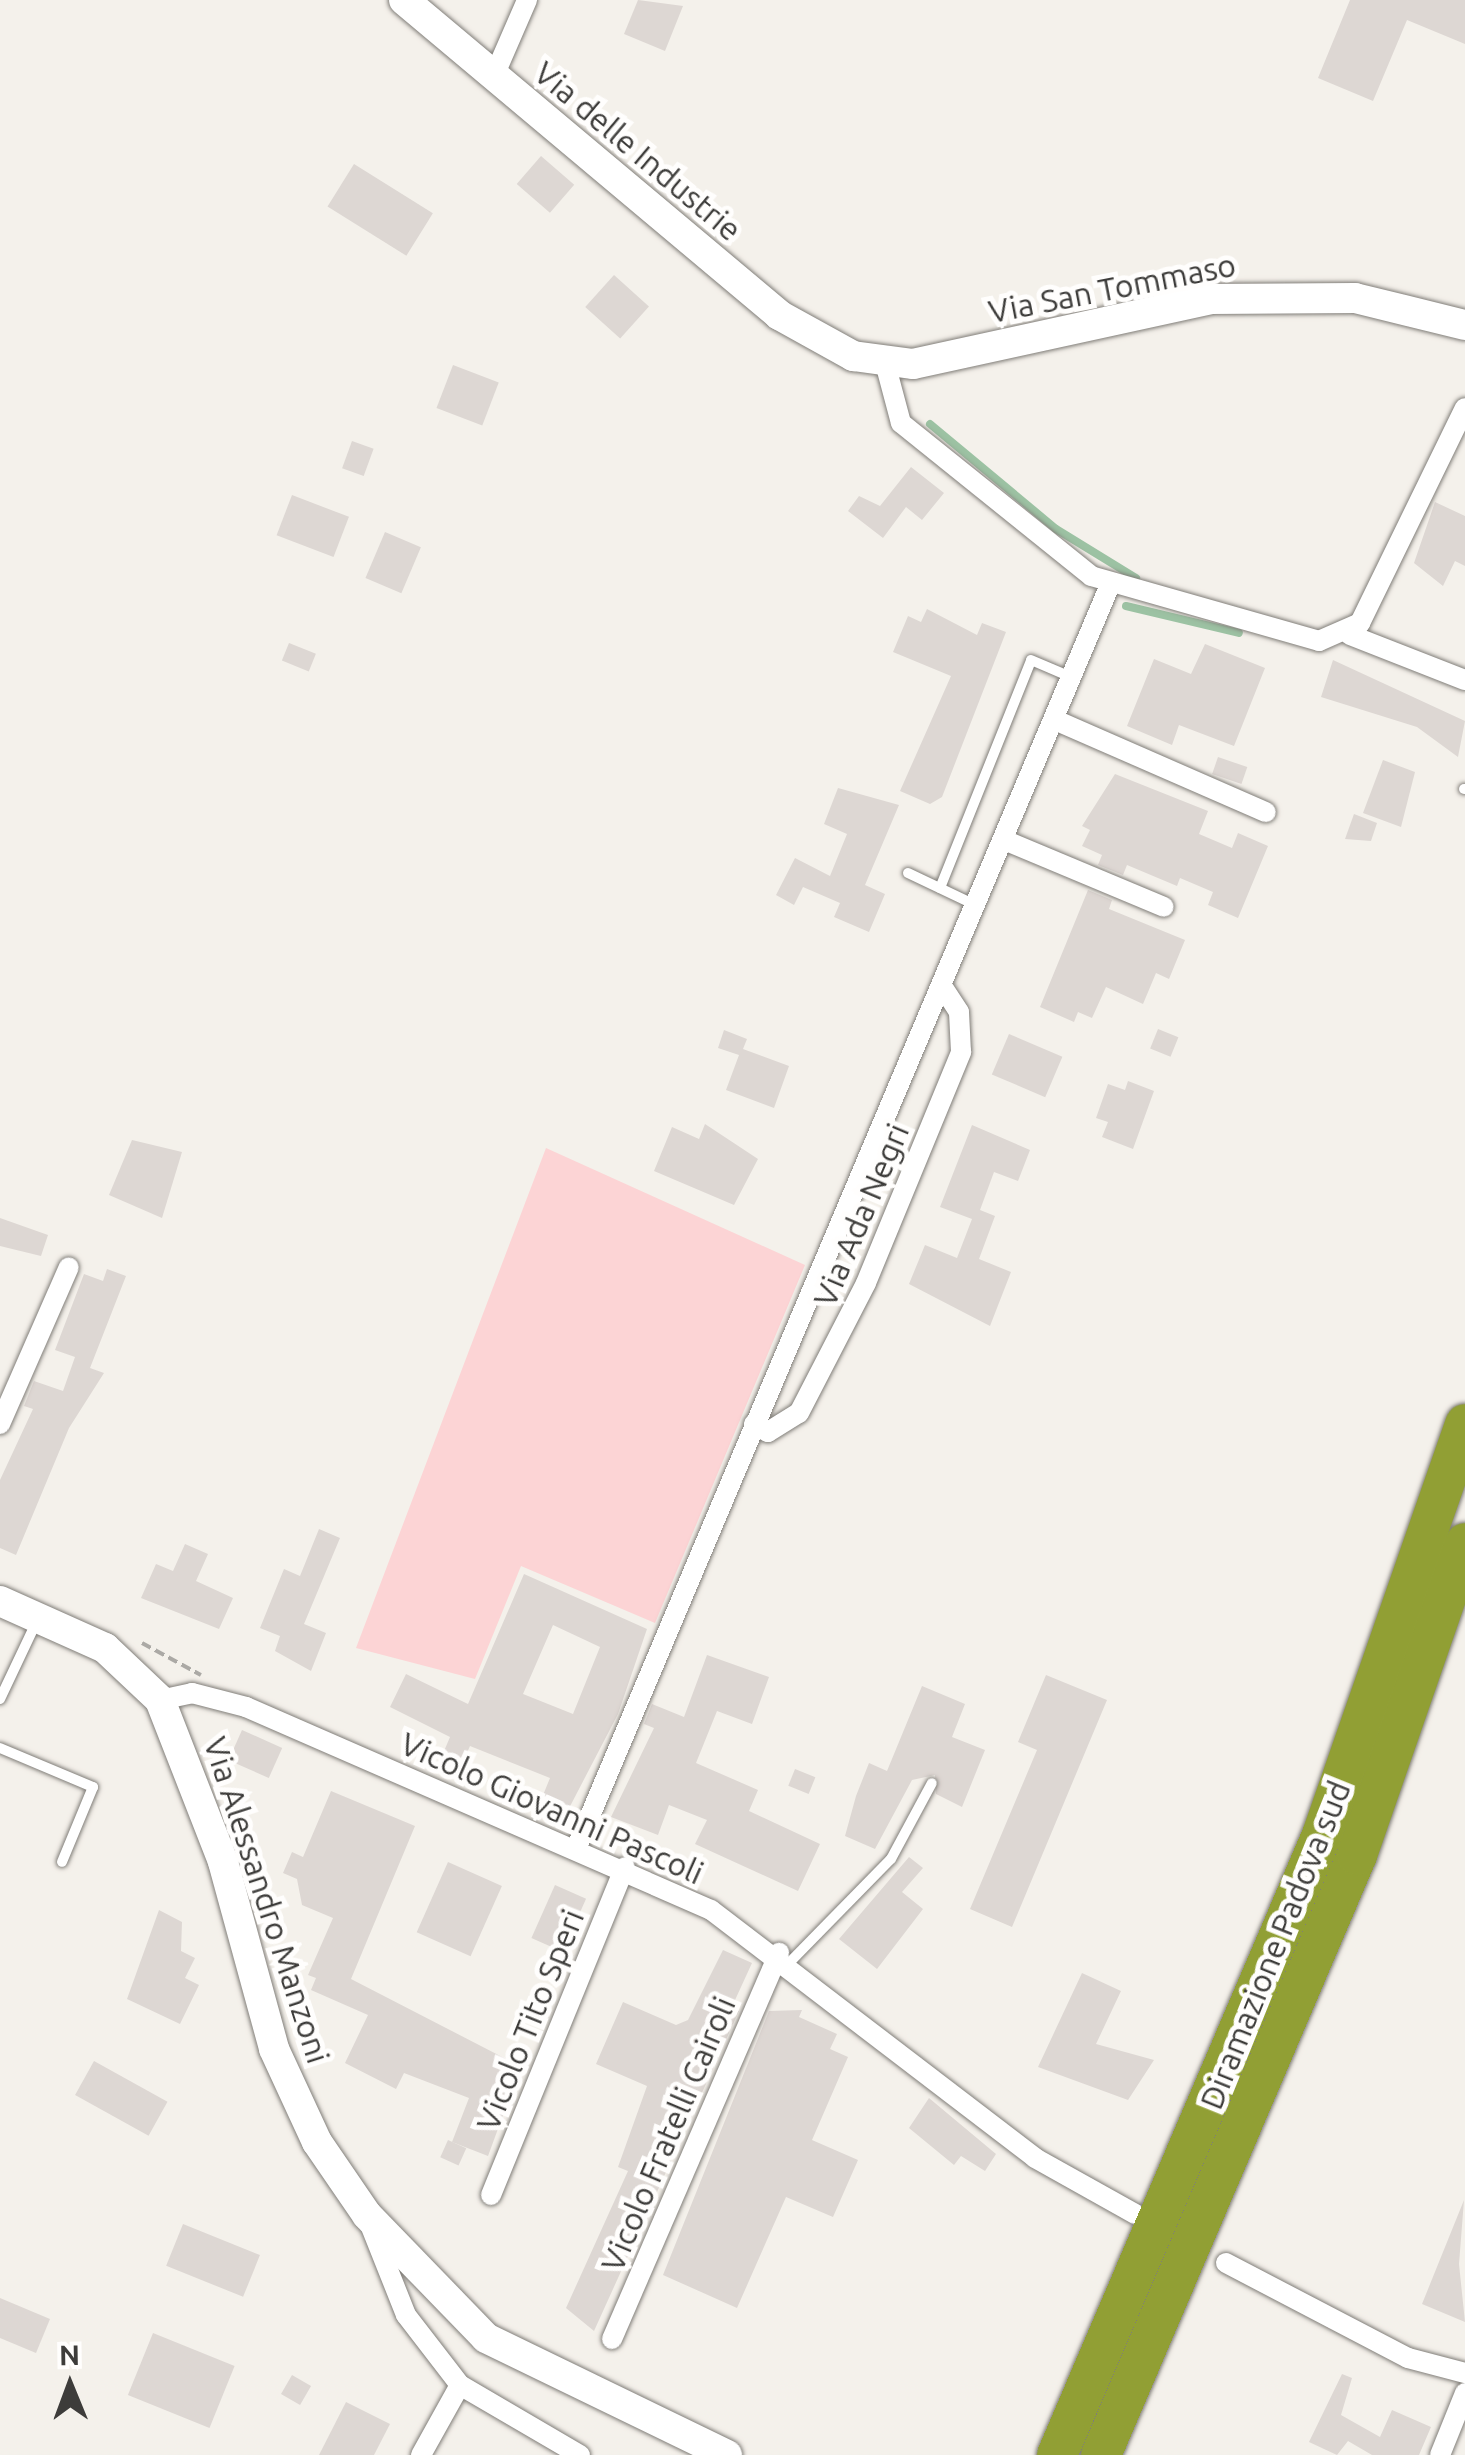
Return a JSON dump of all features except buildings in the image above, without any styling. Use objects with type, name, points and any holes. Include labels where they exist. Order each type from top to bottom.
[{"type":"highway","name":"Diramazione Padova sud","points":[[1056,2455],[1322,1836],[1465,1424]]},
{"type":"highway","name":"Diramazione Padova sud","points":[[1101,2455],[1357,1855],[1465,1543]]},
{"type":"street","name":"Via delle Industrie","points":[[404,0],[779,316],[832,348]]},
{"type":"street","points":[[494,76],[528,0]]},
{"type":"street","name":"Via San Tommaso","points":[[832,348],[884,363],[1210,298],[1355,298],[1465,325]]},
{"type":"street","points":[[884,363],[901,423],[1110,585],[1286,634],[1350,635],[1465,680]]},
{"type":"street","points":[[1350,635],[1465,408]]},
{"type":"street","name":"Via Ada Negri","points":[[576,1849],[754,1424],[944,989],[1110,585]]},
{"type":"street","points":[[1055,720],[1266,812]]},
{"type":"street","points":[[1004,840],[1164,907]]},
{"type":"street","name":"Via Ada Negri","points":[[754,1424],[768,1432],[799,1413],[866,1282],[961,1052],[959,1012],[944,989]]},
{"type":"street","points":[[0,1424],[69,1267]]},
{"type":"street","name":"Via Alessandro Manzoni","points":[[0,1601],[105,1648],[160,1700],[223,1862],[274,2049],[317,2142],[368,2214],[486,2338],[728,2455]]},
{"type":"street","name":"Vicolo Giovanni Pascoli","points":[[160,1700],[192,1694],[246,1707],[625,1867],[785,1958],[1036,2158],[1135,2214]]},
{"type":"street","name":"Vicolo Tito Speri","points":[[491,2195],[625,1867]]},
{"type":"street","name":"Vicolo Fratelli Cairoli","points":[[612,2339],[785,1958]]},
{"type":"street","points":[[368,2214],[406,2315],[460,2385],[580,2455]]},
{"type":"street","points":[[1226,2263],[1408,2358],[1465,2374]]},
{"type":"street","points":[[422,2455],[460,2385]]},
{"type":"street","points":[[1440,2455],[1465,2393]]},
{"type":"lane","points":[[940,888],[1031,660],[1072,678]]},
{"type":"lane","points":[[908,873],[978,907]]},
{"type":"lane","points":[[0,1699],[38,1618]]},
{"type":"lane","points":[[0,1748],[92,1787],[62,1862]]},
{"type":"lane","points":[[785,1958],[891,1858],[932,1783]]},
{"type":"shaded area","points":[[546,1148],[805,1265],[655,1623],[521,1566],[475,1679],[356,1648]]},
{"type":"waterway","points":[[930,424],[1056,529],[1136,578]]},
{"type":"waterway","points":[[1126,606],[1239,633]]}]
